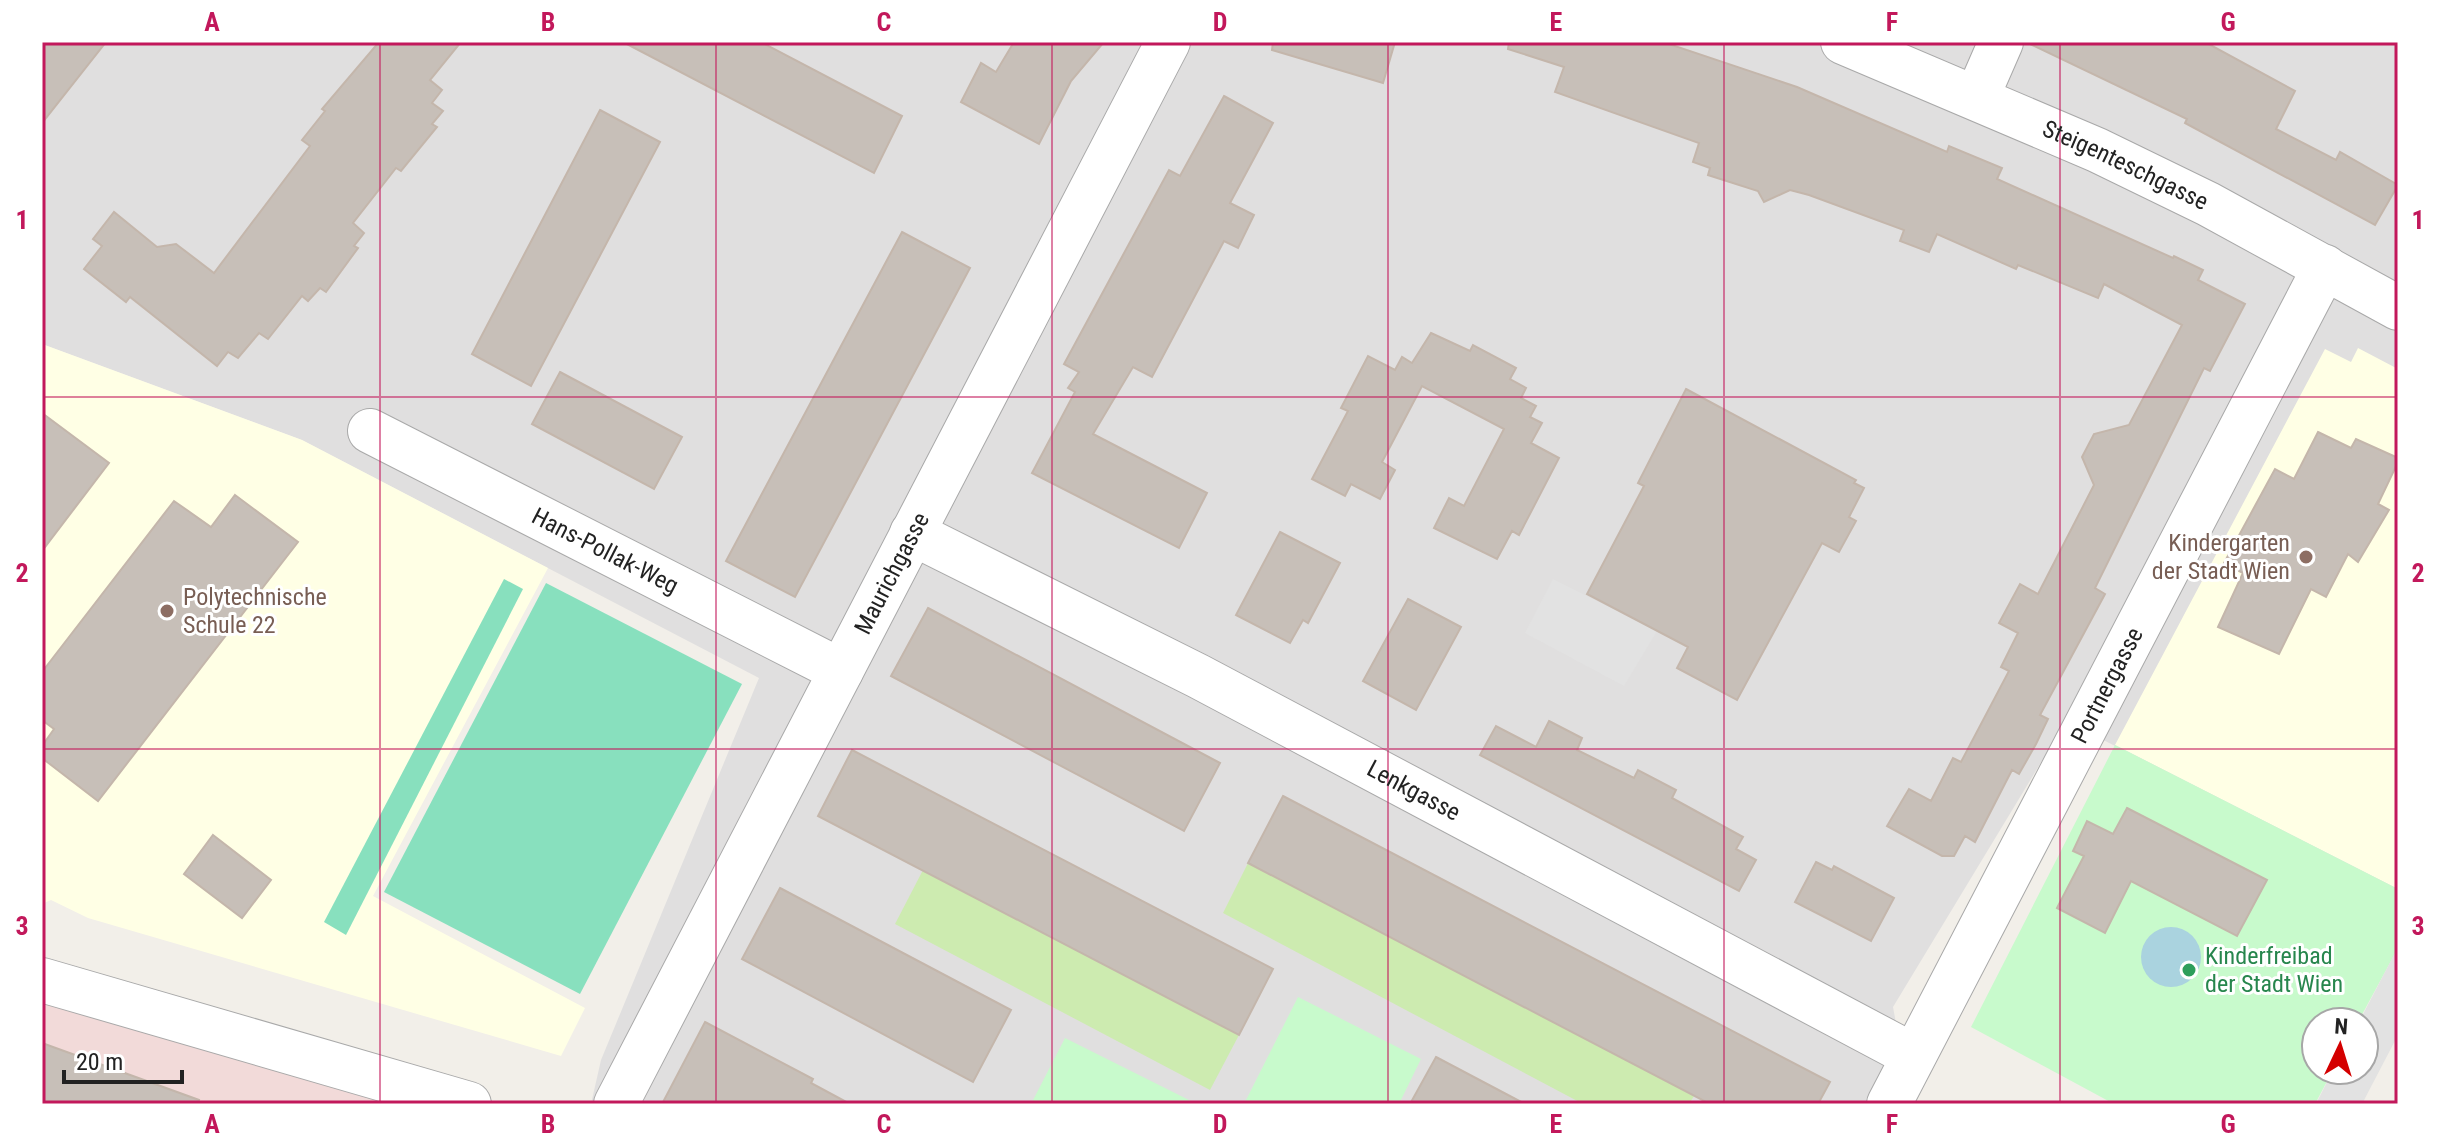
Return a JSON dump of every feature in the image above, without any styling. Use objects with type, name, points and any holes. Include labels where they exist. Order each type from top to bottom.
[{"type":"street","name":"Maurichgasse","points":[[616,1104],[1168,42]]},
{"type":"street","name":"Steigenteschgasse","points":[[1843,42],[1977,97],[2208,204],[2325,267],[2393,294]]},
{"type":"street","points":[[1977,97],[2001,42]]},
{"type":"street","name":"Portnergasse","points":[[1889,1104],[2325,267]]},
{"type":"street","name":"Hans-Pollak-Weg","points":[[370,431],[841,671]]},
{"type":"street","name":"Lenkgasse","points":[[912,533],[1198,676],[1912,1055]]},
{"type":"street","points":[[42,980],[469,1104]]},
{"type":"shaded area","points":[[42,42],[2398,42],[2398,890],[2066,721],[1893,1007],[1911,1104],[591,1104],[601,1060],[759,678],[302,440],[42,344]]},
{"type":"shaded area","points":[[42,344],[302,440],[548,568],[373,896],[585,1008],[561,1056],[88,918],[51,900],[42,904]]},
{"type":"shaded area","name":"Kindergarten der Stadt Wien","points":[[2358,348],[2398,369],[2398,889],[2115,745],[2325,349],[2351,362]]},
{"type":"shaded area","points":[[1553,579],[1657,631],[1624,686],[1525,633]]},
{"type":"shaded area","points":[[2397,949],[2398,1035],[2380,1070],[2380,1006],[2367,1006]]},
{"type":"shaded area","points":[[42,960],[447,1104],[42,1104]]},
{"type":"shaded area","points":[[2325,1086],[2371,1086],[2362,1104],[2316,1104]]},
{"type":"green space","points":[[504,579],[523,589],[346,935],[324,922]]},
{"type":"green space","points":[[546,583],[742,684],[580,994],[384,892]]},
{"type":"green space","points":[[2115,745],[2398,889],[2398,948],[2367,1006],[2300,1006],[2300,1086],[2325,1086],[2315,1104],[2114,1104],[1971,1027]]},
{"type":"green space","points":[[1248,863],[1694,1096],[1689,1104],[1583,1104],[1223,913]]},
{"type":"green space","points":[[923,870],[1239,1035],[1210,1090],[895,924]]},
{"type":"green space","points":[[1298,997],[1421,1059],[1399,1104],[1244,1104]]},
{"type":"green space","points":[[1065,1038],[1197,1104],[1031,1104]]},
{"type":"water","points":[[2171,927],[2183,929],[2192,936],[2199,945],[2199,969],[2192,978],[2183,985],[2171,987],[2159,985],[2150,978],[2143,969],[2141,957],[2143,945],[2150,936],[2159,929]]},
{"type":"building","points":[[42,42],[106,42],[42,123]]},
{"type":"building","points":[[379,42],[461,42],[430,80],[442,90],[432,103],[443,111],[432,124],[437,127],[401,171],[396,168],[353,223],[364,233],[354,246],[358,248],[326,292],[320,288],[308,301],[302,296],[268,339],[259,333],[238,358],[228,352],[217,366],[130,297],[126,302],[84,269],[102,246],[93,239],[114,212],[157,247],[176,244],[214,273],[310,146],[302,140],[325,111],[322,109]]},
{"type":"building","points":[[623,42],[761,42],[902,116],[874,173]]},
{"type":"building","points":[[1014,42],[1104,42],[1071,81],[1039,144],[961,102],[981,63],[996,72]]},
{"type":"building","points":[[1273,42],[1395,42],[1383,83],[1272,50]]},
{"type":"building","points":[[1509,42],[1663,42],[1797,87],[1947,152],[1949,146],[2002,168],[1997,179],[2203,270],[2198,280],[2245,304],[2210,371],[2204,368],[2095,588],[2105,594],[2040,715],[2048,719],[2036,744],[2019,774],[2012,770],[1975,842],[1965,836],[1954,856],[1942,856],[1887,826],[1909,789],[1931,801],[1953,758],[1961,762],[2009,671],[2001,667],[2018,633],[1999,623],[2020,584],[2038,594],[2094,485],[2082,457],[2094,434],[2129,425],[2182,325],[2104,284],[2098,298],[2018,265],[2016,269],[1937,234],[1929,252],[1900,241],[1904,230],[1809,195],[1790,190],[1764,202],[1758,191],[1708,175],[1710,168],[1693,162],[1699,143],[1555,92],[1564,67],[1508,49]]},
{"type":"building","points":[[2026,42],[2205,42],[2295,91],[2276,129],[2336,160],[2340,152],[2398,185],[2375,225],[2185,123],[2187,119]]},
{"type":"building","points":[[1224,96],[1273,123],[1230,203],[1254,215],[1238,248],[1224,241],[1152,377],[1133,367],[1093,434],[1207,493],[1179,548],[1032,473],[1075,392],[1068,388],[1079,372],[1064,364],[1169,170],[1180,176]]},
{"type":"building","points":[[600,110],[660,142],[531,386],[472,354]]},
{"type":"building","points":[[902,232],[970,268],[795,597],[726,561]]},
{"type":"building","points":[[1431,333],[1470,351],[1473,345],[1516,368],[1510,379],[1526,388],[1521,398],[1536,406],[1530,417],[1542,423],[1531,443],[1559,458],[1519,535],[1512,531],[1497,559],[1434,528],[1449,498],[1464,506],[1504,429],[1422,386],[1382,462],[1395,470],[1380,499],[1351,484],[1345,496],[1312,479],[1348,411],[1341,408],[1368,356],[1395,370],[1402,357],[1412,363]]},
{"type":"building","points":[[560,372],[682,437],[654,489],[532,424]]},
{"type":"building","points":[[1686,389],[1856,480],[1854,483],[1864,488],[1849,517],[1856,521],[1839,552],[1822,543],[1737,700],[1677,668],[1688,647],[1587,594],[1644,486],[1638,483]]},
{"type":"building","points":[[42,413],[109,463],[42,551]]},
{"type":"building","points":[[2318,432],[2351,448],[2356,439],[2398,458],[2398,462],[2378,504],[2389,510],[2358,562],[2348,554],[2326,597],[2311,589],[2279,654],[2218,627],[2243,573],[2224,563],[2275,469],[2294,479]]},
{"type":"building","name":"Polytechnische Schule 22","points":[[235,495],[298,542],[98,801],[42,758],[42,746],[54,729],[42,720],[42,672],[174,501],[211,527]]},
{"type":"building","points":[[1280,532],[1340,563],[1308,623],[1303,620],[1290,643],[1236,615]]},
{"type":"building","points":[[1408,599],[1461,627],[1416,710],[1363,681]]},
{"type":"building","points":[[928,608],[1220,763],[1184,831],[891,676]]},
{"type":"building","points":[[1549,721],[1582,738],[1577,750],[1634,778],[1638,770],[1676,790],[1672,798],[1743,837],[1736,849],[1756,860],[1739,891],[1480,755],[1496,726],[1536,747]]},
{"type":"building","points":[[852,750],[1273,969],[1239,1035],[818,816]]},
{"type":"building","points":[[1283,796],[1830,1082],[1818,1104],[1710,1104],[1248,863]]},
{"type":"building","points":[[2127,808],[2267,880],[2237,936],[2131,881],[2105,933],[2057,908],[2084,856],[2073,851],[2087,821],[2113,834]]},
{"type":"building","points":[[213,835],[271,880],[242,918],[184,874]]},
{"type":"building","points":[[1816,862],[1832,870],[1834,866],[1894,898],[1871,941],[1795,902]]},
{"type":"building","points":[[780,888],[1011,1010],[973,1082],[742,959]]},
{"type":"building","points":[[705,1022],[813,1079],[811,1083],[850,1104],[662,1104]]},
{"type":"building","points":[[42,1043],[199,1100],[198,1104],[42,1104]]},
{"type":"building","points":[[1436,1057],[1525,1104],[1410,1104]]},
{"type":"place","name":"Kindergarten der Stadt Wien","points":[[2306,557]]},
{"type":"place","name":"Polytechnische Schule 22","points":[[167,611]]},
{"type":"place","name":"Kinderfreibad der Stadt Wien","points":[[2189,970]]}]
